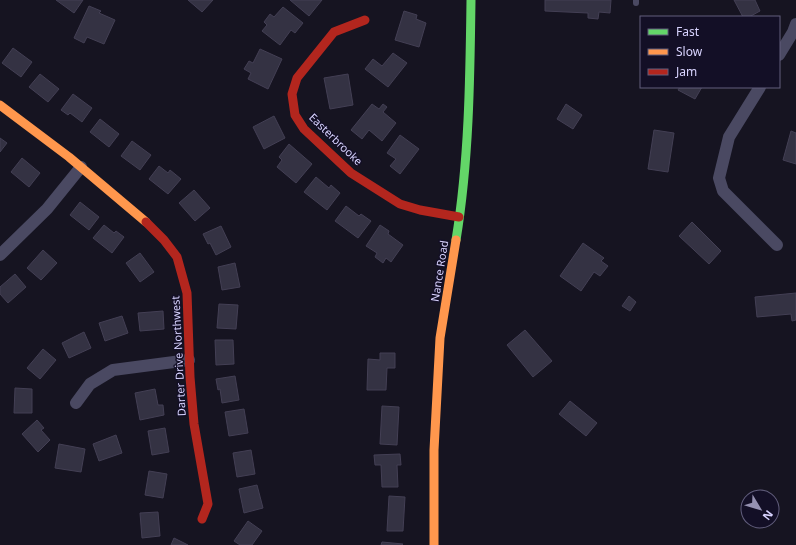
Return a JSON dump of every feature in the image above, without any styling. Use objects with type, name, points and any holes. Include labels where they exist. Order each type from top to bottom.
[{"type":"street","name":"Nance Road","points":[[434,545],[434,450],[441,334],[462,202],[470,77],[471,0]]},
{"type":"street","name":"Easterbrooke","points":[[365,20],[334,32],[297,78],[292,94],[296,115],[304,129],[352,173],[400,204],[420,210],[459,217]]},
{"type":"street","points":[[780,53],[796,24]]},
{"type":"street","points":[[759,88],[729,137],[719,178],[723,190],[777,245]]},
{"type":"street","name":"Darter Drive Northwest","points":[[0,105],[81,167],[147,222],[177,256],[187,293],[189,360],[194,424],[208,504],[202,519]]},
{"type":"street","points":[[0,255],[47,209],[81,167]]},
{"type":"street","points":[[76,403],[90,384],[113,370],[189,360]]},
{"type":"building","points":[[56,0],[83,0],[74,13]]},
{"type":"building","points":[[188,0],[213,0],[202,12]]},
{"type":"building","points":[[290,0],[322,0],[309,16]]},
{"type":"building","points":[[545,0],[611,0],[610,13],[599,12],[598,19],[588,18],[588,13],[545,11]]},
{"type":"building","points":[[734,0],[755,0],[760,11],[751,16],[742,16]]},
{"type":"building","points":[[89,6],[101,11],[99,13],[115,20],[104,44],[87,37],[84,43],[74,38]]},
{"type":"building","points":[[283,7],[303,23],[295,33],[291,30],[280,45],[262,31],[267,25],[264,22],[270,14],[274,17]]},
{"type":"building","points":[[404,11],[417,15],[416,19],[426,23],[419,47],[395,40]]},
{"type":"building","points":[[13,48],[32,62],[21,77],[2,63]]},
{"type":"building","points":[[260,49],[282,59],[268,89],[248,79],[251,73],[244,69],[249,61],[253,63]]},
{"type":"building","points":[[393,53],[407,63],[388,87],[365,69],[373,59],[382,66]]},
{"type":"building","points":[[40,74],[59,89],[48,102],[29,87]]},
{"type":"building","points":[[348,74],[353,105],[330,109],[324,78]]},
{"type":"building","points":[[679,88],[701,88],[695,99],[678,90]]},
{"type":"building","points":[[73,94],[92,108],[82,122],[70,113],[68,115],[61,110]]},
{"type":"building","points":[[372,104],[379,109],[383,104],[387,107],[383,112],[396,123],[382,141],[369,130],[362,139],[351,130]]},
{"type":"building","points":[[566,104],[582,115],[573,129],[557,119]]},
{"type":"building","points":[[274,116],[285,138],[264,149],[253,127]]},
{"type":"building","points":[[100,119],[119,134],[109,147],[90,132]]},
{"type":"building","points":[[654,130],[674,133],[668,172],[648,169]]},
{"type":"building","points":[[791,131],[796,133],[796,164],[783,160]]},
{"type":"building","points":[[400,135],[419,149],[400,174],[390,166],[396,159],[387,153]]},
{"type":"building","points":[[0,138],[7,143],[0,152]]},
{"type":"building","points":[[132,141],[151,155],[140,170],[121,156]]},
{"type":"building","points":[[289,144],[312,164],[296,183],[277,167],[282,160],[279,157]]},
{"type":"building","points":[[22,158],[40,173],[29,187],[11,172]]},
{"type":"building","points":[[159,166],[168,173],[170,170],[181,179],[168,194],[149,179]]},
{"type":"building","points":[[316,177],[329,188],[331,185],[340,193],[327,210],[304,192]]},
{"type":"building","points":[[194,190],[210,208],[195,221],[179,203]]},
{"type":"building","points":[[80,202],[99,217],[89,230],[70,215]]},
{"type":"building","points":[[346,206],[359,216],[361,214],[371,221],[358,238],[335,221]]},
{"type":"building","points":[[692,222],[721,251],[709,264],[679,236]]},
{"type":"building","points":[[104,225],[114,233],[116,231],[124,237],[112,253],[93,238]]},
{"type":"building","points":[[380,225],[389,231],[388,234],[403,245],[391,262],[386,258],[383,263],[375,257],[377,253],[366,246]]},
{"type":"building","points":[[221,226],[231,247],[216,255],[210,243],[208,244],[203,234]]},
{"type":"building","points":[[583,243],[604,258],[601,261],[608,266],[600,276],[594,272],[581,291],[560,276]]},
{"type":"building","points":[[43,250],[57,263],[41,280],[27,268]]},
{"type":"building","points":[[140,253],[154,272],[140,282],[126,263]]},
{"type":"building","points":[[235,263],[240,287],[222,290],[218,267]]},
{"type":"building","points":[[15,274],[26,287],[8,303],[0,294],[0,287]]},
{"type":"building","points":[[796,293],[796,320],[792,321],[791,314],[757,317],[755,297]]},
{"type":"building","points":[[629,296],[636,302],[630,311],[622,306]]},
{"type":"building","points":[[219,304],[238,305],[236,329],[217,328]]},
{"type":"building","points":[[163,311],[164,329],[140,331],[138,313]]},
{"type":"building","points":[[122,316],[128,333],[105,341],[99,323]]},
{"type":"building","points":[[525,330],[552,361],[533,377],[507,345]]},
{"type":"building","points":[[84,332],[91,348],[69,358],[62,343]]},
{"type":"building","points":[[215,340],[233,340],[234,364],[216,365]]},
{"type":"building","points":[[43,349],[56,360],[40,379],[27,368]]},
{"type":"building","points":[[380,353],[395,353],[395,368],[387,368],[386,390],[367,390],[368,359],[380,360]]},
{"type":"building","points":[[235,376],[239,400],[222,403],[220,389],[218,390],[216,379]]},
{"type":"building","points":[[15,388],[32,389],[32,413],[14,413]]},
{"type":"building","points":[[155,389],[158,405],[163,405],[164,415],[140,420],[135,393]]},
{"type":"building","points":[[570,401],[597,423],[586,436],[559,414]]},
{"type":"building","points":[[382,406],[399,407],[397,445],[380,444]]},
{"type":"building","points":[[244,409],[248,433],[229,436],[225,412]]},
{"type":"building","points":[[37,420],[44,428],[41,430],[50,440],[38,452],[22,434]]},
{"type":"building","points":[[165,428],[169,452],[152,455],[148,431]]},
{"type":"building","points":[[116,435],[122,453],[99,461],[93,444]]},
{"type":"building","points":[[59,444],[85,449],[81,472],[55,468]]},
{"type":"building","points":[[251,450],[255,474],[237,477],[233,453]]},
{"type":"building","points":[[400,454],[401,465],[397,465],[398,487],[382,487],[381,465],[375,465],[374,455]]},
{"type":"building","points":[[149,471],[167,474],[163,498],[145,495]]},
{"type":"building","points":[[257,485],[263,508],[244,513],[239,489]]},
{"type":"building","points":[[389,496],[405,497],[403,531],[387,531]]},
{"type":"building","points":[[158,512],[160,536],[142,538],[140,513]]},
{"type":"building","points":[[248,521],[262,531],[252,545],[240,545],[234,541]]},
{"type":"building","points":[[174,538],[188,545],[171,545]]},
{"type":"building","points":[[382,542],[403,544],[381,545]]},
{"type":"traffic: fast","points":[[456,240],[464,180],[466,150],[471,0]]},
{"type":"traffic: slow","points":[[0,105],[69,157],[146,222]]},
{"type":"traffic: slow","points":[[434,545],[434,450],[440,338],[456,240]]},
{"type":"traffic: jam","points":[[365,20],[334,32],[297,78],[292,94],[295,115],[304,129],[351,173],[400,204],[420,210],[459,217]]},
{"type":"traffic: jam","points":[[146,222],[164,240],[177,257],[187,293],[190,377],[194,424],[208,504],[202,519]]}]
